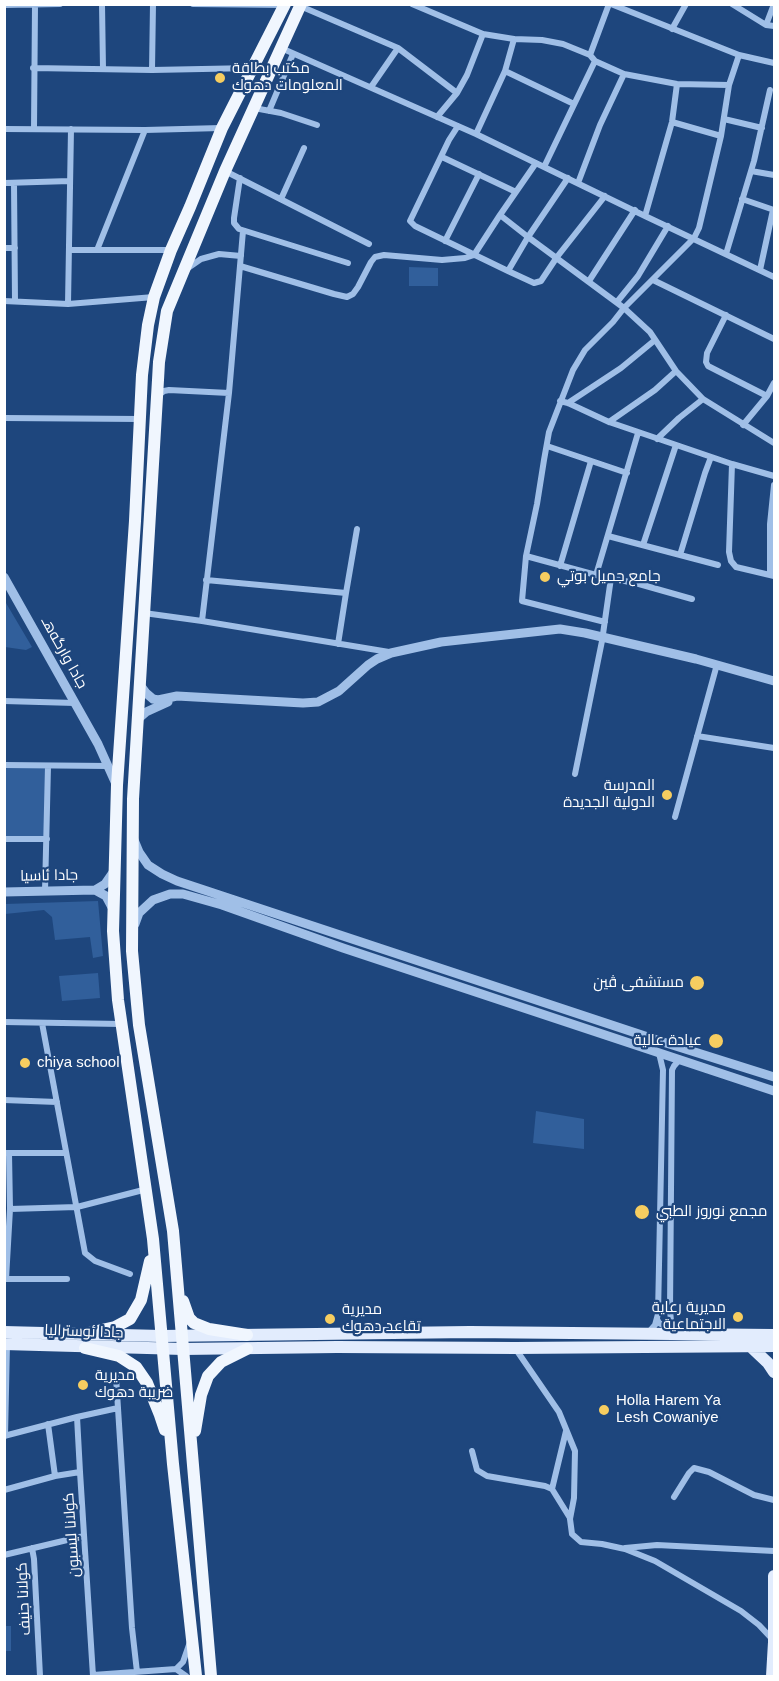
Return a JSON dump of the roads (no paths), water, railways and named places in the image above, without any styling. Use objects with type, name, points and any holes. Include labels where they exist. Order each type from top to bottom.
[{"type":"highway","points":[[196,1677],[173,1464],[153,1239],[117,988],[113,912],[117,785],[142,375],[154,297],[222,128],[285,5]]},
{"type":"highway","points":[[211,1677],[173,1231],[139,1024],[132,951],[134,799],[140,685],[159,362],[167,311],[225,171],[300,5]]},
{"type":"highway","points":[[133,541],[139,548],[145,547],[149,542]]},
{"type":"highway","points":[[132,566],[135,562],[141,561],[147,567]]},
{"type":"highway","points":[[84,1334],[123,1324],[136,1311],[145,1287],[153,1239]]},
{"type":"highway","points":[[177,1278],[185,1308],[194,1323],[209,1329],[248,1335]]},
{"type":"highway","points":[[85,1348],[119,1356],[136,1367],[147,1383],[160,1415],[173,1464]]},
{"type":"highway","points":[[192,1462],[198,1411],[208,1376],[221,1362],[247,1349]]},
{"type":"main road","points":[[753,1340],[774,1327]]},
{"type":"main road","points":[[162,1343],[182,1336],[470,1332],[680,1334],[753,1340],[774,1346]]},
{"type":"main road","name":"جادا ئوسترالیا","points":[[5,1340],[84,1334],[162,1343]]},
{"type":"main road","points":[[162,1343],[183,1349],[515,1348],[753,1340],[774,1335]]},
{"type":"main road","name":"جادا ئوسترالیا","points":[[5,1340],[85,1348],[162,1343]]},
{"type":"main road","points":[[753,1340],[774,1372]]},
{"type":"main road","points":[[772,1677],[774,1576]]},
{"type":"street","points":[[4,4],[60,4]]},
{"type":"street","points":[[34,129],[35,4]]},
{"type":"street","points":[[102,4],[103,69]]},
{"type":"street","points":[[152,70],[153,4]]},
{"type":"street","points":[[193,4],[285,5]]},
{"type":"street","points":[[590,55],[610,4],[739,55],[774,63]]},
{"type":"street","points":[[672,28],[686,4]]},
{"type":"street","points":[[732,4],[766,25],[774,26]]},
{"type":"street","points":[[766,25],[774,4]]},
{"type":"street","points":[[300,5],[398,48],[457,93]]},
{"type":"street","points":[[416,6],[483,34],[564,44],[590,55],[595,62],[624,74],[678,84],[729,85]]},
{"type":"street","points":[[437,117],[457,93],[467,75],[483,34]]},
{"type":"street","points":[[476,134],[505,71],[514,39]]},
{"type":"street","points":[[280,48],[476,134],[774,277]]},
{"type":"street","points":[[371,87],[398,48]]},
{"type":"street","points":[[269,111],[294,54]]},
{"type":"street","points":[[605,622],[522,601],[526,556],[549,432],[573,370],[585,350],[694,238],[699,228],[721,136],[729,85],[739,55]]},
{"type":"street","points":[[544,167],[595,62]]},
{"type":"street","points":[[33,68],[152,70],[253,68]]},
{"type":"street","points":[[505,71],[574,104]]},
{"type":"street","points":[[578,183],[600,125],[624,74]]},
{"type":"street","points":[[645,216],[672,122],[678,84]]},
{"type":"street","points":[[726,254],[751,171],[770,90]]},
{"type":"street","points":[[767,107],[774,108]]},
{"type":"street","points":[[253,108],[294,117],[317,125]]},
{"type":"street","points":[[724,119],[762,128]]},
{"type":"street","points":[[672,122],[721,136]]},
{"type":"street","points":[[458,126],[410,221],[415,226],[474,255],[538,283],[605,196]]},
{"type":"street","points":[[4,129],[222,128]]},
{"type":"street","points":[[68,304],[71,129]]},
{"type":"street","points":[[97,250],[145,130]]},
{"type":"street","points":[[281,199],[304,148]]},
{"type":"street","points":[[442,157],[516,192]]},
{"type":"street","points":[[240,266],[347,297],[353,294],[358,287],[375,257],[384,255],[442,260],[474,255],[536,163]]},
{"type":"street","points":[[225,171],[369,244]]},
{"type":"street","points":[[751,171],[774,175]]},
{"type":"street","points":[[445,241],[478,174]]},
{"type":"street","points":[[240,178],[234,219],[236,226],[243,231],[348,263]]},
{"type":"street","points":[[508,271],[568,178]]},
{"type":"street","points":[[4,183],[70,182]]},
{"type":"street","points":[[14,183],[15,301]]},
{"type":"street","points":[[742,199],[774,210],[760,270]]},
{"type":"street","points":[[589,281],[635,210]]},
{"type":"street","points":[[500,214],[624,308],[650,332],[676,371],[703,399],[774,443]]},
{"type":"street","points":[[617,302],[638,276],[668,226]]},
{"type":"street","points":[[202,621],[229,393],[243,231]]},
{"type":"street","points":[[4,248],[15,248]]},
{"type":"street","points":[[69,250],[171,250]]},
{"type":"street","points":[[183,271],[201,259],[219,254],[241,256]]},
{"type":"street","points":[[653,280],[774,339]]},
{"type":"street","points":[[4,301],[68,304],[154,297]]},
{"type":"street","points":[[726,315],[707,353],[708,366],[767,396]]},
{"type":"street","points":[[568,403],[621,368],[655,340]]},
{"type":"street","points":[[609,422],[655,390],[676,371]]},
{"type":"street","points":[[158,380],[169,390]]},
{"type":"street","points":[[743,425],[767,396],[774,383]]},
{"type":"street","points":[[157,397],[161,392],[169,390],[229,393]]},
{"type":"street","points":[[657,439],[703,399]]},
{"type":"street","points":[[560,401],[638,433],[774,476]]},
{"type":"street","points":[[4,418],[140,418]]},
{"type":"street","points":[[596,575],[638,433]]},
{"type":"street","points":[[643,545],[676,445]]},
{"type":"street","points":[[547,446],[627,473]]},
{"type":"street","points":[[681,555],[711,457]]},
{"type":"street","points":[[560,566],[591,461]]},
{"type":"street","points":[[732,464],[729,552],[730,561],[736,567],[772,575],[770,524],[774,485]]},
{"type":"street","points":[[338,644],[357,529]]},
{"type":"street","points":[[608,536],[718,565]]},
{"type":"street","points":[[526,556],[692,599]]},
{"type":"street","name":"جادا وارگه‌هـ","points":[[4,577],[98,744],[117,785]]},
{"type":"street","points":[[575,774],[603,640],[611,578]]},
{"type":"street","points":[[206,580],[346,593]]},
{"type":"street","points":[[144,613],[393,653]]},
{"type":"street","points":[[140,685],[151,697],[158,700],[177,696],[318,702],[339,691],[355,675],[377,659],[393,653],[441,642],[560,629],[585,633],[603,640],[716,668],[774,686]]},
{"type":"street","points":[[139,718],[163,703],[180,700],[306,708],[321,706],[342,695],[380,663],[412,653],[454,645],[563,633],[696,659],[774,681]]},
{"type":"street","points":[[675,817],[716,668]]},
{"type":"street","points":[[151,697],[148,704],[152,708]]},
{"type":"street","points":[[4,701],[75,703]]},
{"type":"street","points":[[697,736],[774,748]]},
{"type":"street","points":[[98,744],[111,747],[120,739]]},
{"type":"street","points":[[4,765],[108,766]]},
{"type":"street","points":[[45,891],[48,766]]},
{"type":"street","points":[[133,837],[148,865],[162,874],[224,902],[339,947],[774,1091]]},
{"type":"street","points":[[4,839],[47,839]]},
{"type":"street","points":[[95,890],[105,884],[115,870]]},
{"type":"street","points":[[95,890],[106,896],[113,912]]},
{"type":"street","name":"جادا ئاسيا","points":[[4,892],[95,890]]},
{"type":"street","points":[[132,932],[139,913],[153,900],[170,894],[183,894],[224,902],[345,936],[774,1077]]},
{"type":"street","points":[[339,947],[345,936]]},
{"type":"street","points":[[453,984],[456,973]]},
{"type":"street","points":[[510,1003],[514,992]]},
{"type":"street","points":[[4,1023],[122,1024]]},
{"type":"street","points":[[42,1023],[85,1253],[95,1261],[130,1274]]},
{"type":"street","points":[[623,1040],[627,1030]]},
{"type":"street","points":[[648,1334],[657,1319],[663,1070],[658,1052]]},
{"type":"street","points":[[680,1059],[672,1070],[670,1310],[671,1321],[680,1334]]},
{"type":"street","points":[[663,1070],[668,1068],[672,1070]]},
{"type":"street","points":[[4,1100],[57,1102]]},
{"type":"street","points":[[66,1153],[7,1153],[9,1209],[5,1279],[67,1280]]},
{"type":"street","points":[[9,1209],[76,1207],[147,1189]]},
{"type":"street","points":[[657,1319],[663,1325],[671,1321]]},
{"type":"street","points":[[5,1340],[5,1436],[118,1408]]},
{"type":"street","points":[[515,1348],[559,1412],[575,1451],[574,1498],[570,1519],[572,1534],[581,1542],[624,1549],[655,1561],[741,1611],[759,1625],[774,1642]]},
{"type":"street","points":[[116,1377],[132,1628],[137,1672]]},
{"type":"street","points":[[77,1417],[80,1472]]},
{"type":"street","points":[[48,1424],[55,1476]]},
{"type":"street","points":[[552,1490],[566,1431]]},
{"type":"street","points":[[472,1451],[477,1470],[487,1476],[545,1486],[552,1490],[570,1519]]},
{"type":"street","points":[[674,1497],[694,1468],[709,1472],[754,1495],[774,1500]]},
{"type":"street","name":"كولانا ليسبون","points":[[4,1490],[55,1476],[80,1472],[93,1676]]},
{"type":"street","points":[[32,1548],[84,1536]]},
{"type":"street","points":[[624,1549],[641,1545],[657,1545],[774,1551]]},
{"type":"street","name":"كولانا جنيف","points":[[4,1556],[32,1548],[40,1677]]},
{"type":"street","points":[[93,1676],[137,1672],[163,1673],[176,1669],[183,1662],[192,1637]]},
{"type":"street","points":[[176,1669],[186,1677]]},
{"type":"place","name":"مكتب بطاقة المعلومات دهوك","points":[[220,78]]},
{"type":"place","name":"جامع جميل بوتي","points":[[545,577]]},
{"type":"place","name":"المدرسة الدولية الجديدة","points":[[667,795]]},
{"type":"place","name":"مستشفى ڤين","points":[[697,983]]},
{"type":"place","name":"عيادة عالية","points":[[716,1041]]},
{"type":"place","name":"chiya school","points":[[25,1063]]},
{"type":"place","name":"مجمع نوروز الطبي","points":[[642,1212]]},
{"type":"place","name":"مديرية رعاية الاجتماعية","points":[[738,1317]]},
{"type":"place","name":"مديرية تقاعد دهوك","points":[[330,1319]]},
{"type":"place","name":"مديرية ضريبة دهوك","points":[[83,1385]]},
{"type":"place","name":"Holla Harem Ya Lesh Cowaniye","points":[[604,1410]]}]
